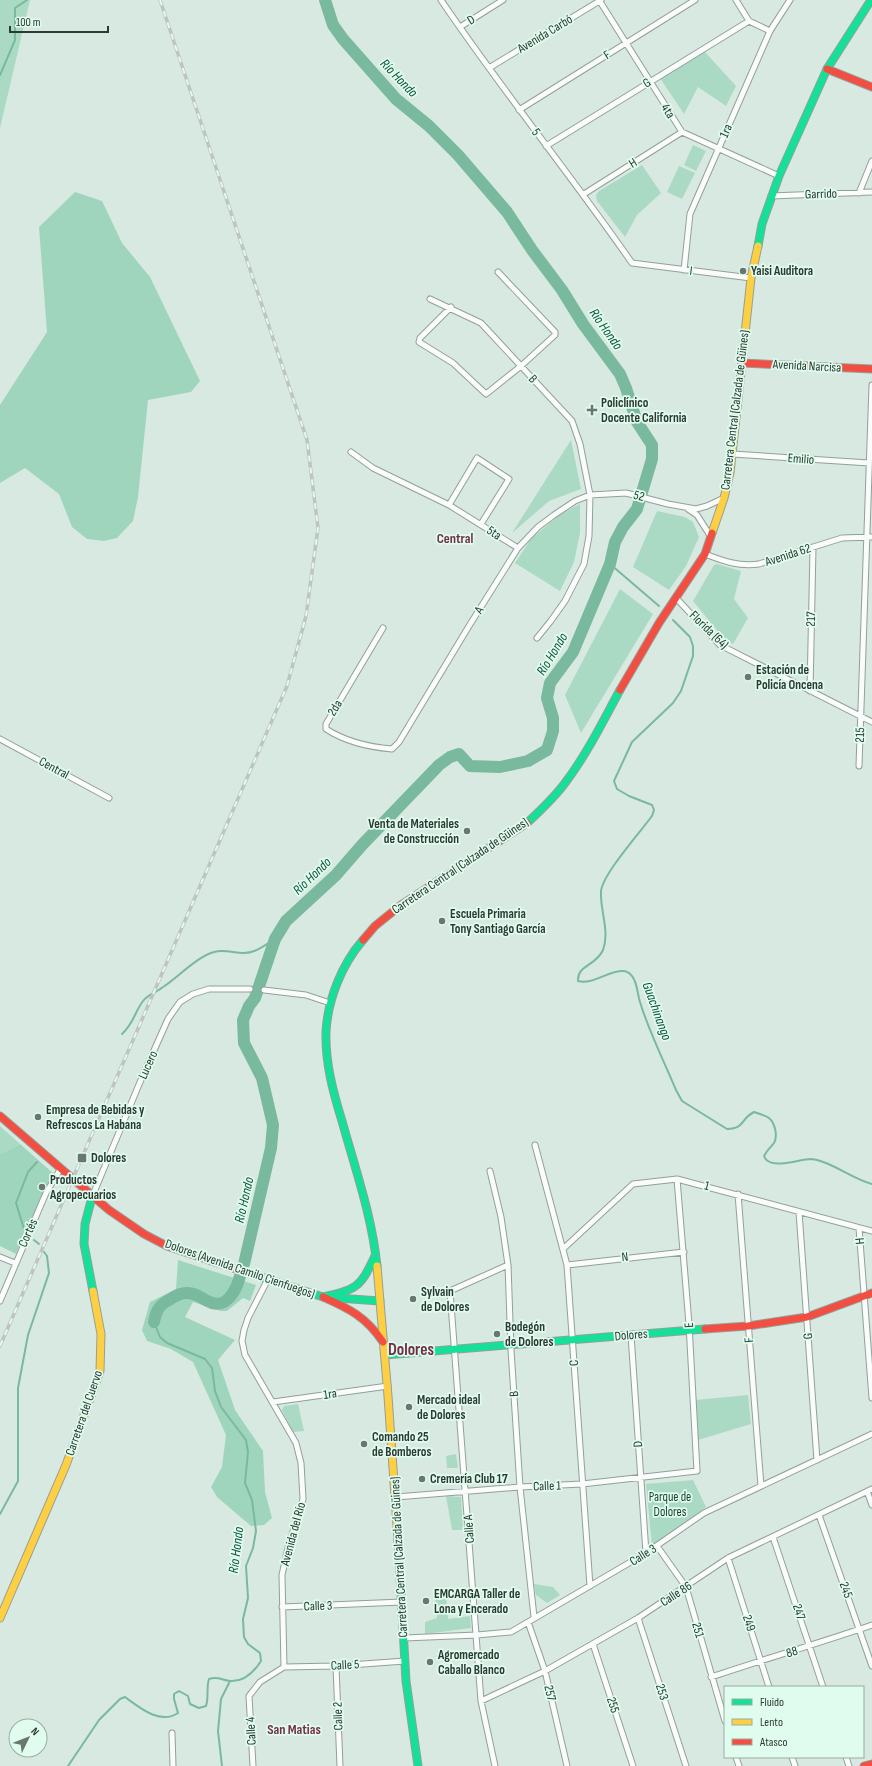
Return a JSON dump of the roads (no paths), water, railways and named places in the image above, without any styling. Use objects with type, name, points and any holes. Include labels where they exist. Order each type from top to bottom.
[{"type":"main road","name":"Carretera Central (Calzada de Güines)","points":[[418,1766],[411,1732],[405,1661],[388,1386],[376,1256],[369,1218],[332,1087],[327,1059],[326,1032],[330,1003],[342,973],[350,958],[357,947],[375,926],[401,905],[527,823],[561,788],[589,746],[634,664],[659,623],[675,602],[705,554],[724,498],[732,454],[750,278],[762,224],[779,176],[827,69],[871,0]]},
{"type":"main road","points":[[827,69],[872,87]]},
{"type":"main road","name":"Avenida Narcisa","points":[[742,363],[872,369]]},
{"type":"main road","name":"Dolores (Avenida Camilo Cienfuegos)","points":[[0,1116],[61,1168],[92,1197],[123,1221],[167,1246],[323,1297],[380,1300]]},
{"type":"main road","name":"Carretera del Cuervo","points":[[0,1618],[66,1465],[100,1371],[102,1355],[101,1337],[84,1251],[84,1225],[92,1197]]},
{"type":"main road","points":[[323,1297],[353,1290],[360,1286],[376,1256]]},
{"type":"main road","name":"Dolores","points":[[385,1355],[748,1326],[807,1317],[872,1293]]},
{"type":"main road","points":[[323,1297],[361,1315],[375,1329],[384,1343]]},
{"type":"main road","points":[[864,1766],[872,1764]]},
{"type":"street","name":"5","points":[[442,0],[519,110],[584,194],[632,263]]},
{"type":"street","name":"D","points":[[460,27],[503,0]]},
{"type":"street","name":"4ta","points":[[600,0],[682,132],[779,176]]},
{"type":"street","name":"Avenida Carbó","points":[[489,68],[600,0]]},
{"type":"street","name":"F","points":[[519,110],[695,0]]},
{"type":"street","points":[[736,0],[749,20],[770,31]]},
{"type":"street","name":"1ra","points":[[684,270],[690,214],[770,31],[790,0]]},
{"type":"street","name":"G","points":[[546,146],[749,20]]},
{"type":"street","name":"H","points":[[584,194],[682,132]]},
{"type":"street","points":[[859,193],[872,162]]},
{"type":"street","name":"Garrido","points":[[771,196],[872,192]]},
{"type":"street","name":"I","points":[[632,263],[750,278]]},
{"type":"street","points":[[451,307],[420,338],[420,342],[453,364],[486,394],[554,337],[555,332],[498,272]]},
{"type":"street","name":"B","points":[[430,299],[451,307],[481,323],[572,421],[580,444],[590,495],[590,536],[584,564],[565,601],[537,638]]},
{"type":"street","points":[[869,537],[869,463],[872,385]]},
{"type":"street","name":"5ta","points":[[352,452],[373,468],[449,505],[518,548]]},
{"type":"street","name":"Emilio","points":[[732,454],[869,463]]},
{"type":"street","points":[[449,505],[477,458],[509,479],[481,524]]},
{"type":"street","name":"52","points":[[590,495],[626,493],[655,501],[696,509],[707,506],[724,498]]},
{"type":"street","name":"A","points":[[392,749],[399,742],[518,548],[538,527],[554,515],[575,501],[590,495]]},
{"type":"street","name":"52","points":[[686,508],[697,515],[711,538]]},
{"type":"street","name":"Avenida 62","points":[[705,554],[736,565],[746,566],[765,562],[842,538],[869,537]]},
{"type":"street","name":"215","points":[[859,766],[869,537]]},
{"type":"street","name":"217","points":[[810,691],[813,547]]},
{"type":"street","name":"Florida (64)","points":[[675,602],[720,646],[872,722]]},
{"type":"street","name":"2da","points":[[383,628],[326,724],[326,729],[336,736],[354,743],[392,749]]},
{"type":"street","name":"Central","points":[[0,738],[109,798]]},
{"type":"street","name":"Lucero","points":[[92,1197],[168,1019],[180,1002],[193,994],[209,989],[250,989]]},
{"type":"street","points":[[264,990],[306,995],[330,1003]]},
{"type":"street","name":"C","points":[[535,1145],[567,1265],[590,1586]]},
{"type":"street","name":"Cortés","points":[[0,1301],[15,1263],[46,1194],[61,1168]]},
{"type":"street","name":"B","points":[[490,1171],[508,1265],[511,1344],[520,1487],[534,1617]]},
{"type":"street","name":"1","points":[[563,1249],[633,1184],[677,1179],[738,1194],[872,1231]]},
{"type":"street","name":"E","points":[[677,1179],[684,1252],[697,1471]]},
{"type":"street","name":"F","points":[[738,1194],[761,1486]]},
{"type":"street","name":"G","points":[[799,1212],[817,1460]]},
{"type":"street","name":"H","points":[[858,1228],[872,1398]]},
{"type":"street","name":"N","points":[[567,1265],[684,1252]]},
{"type":"street","points":[[0,1257],[15,1263]]},
{"type":"street","name":"Calle A","points":[[495,1766],[481,1701],[450,1291],[508,1265]]},
{"type":"street","name":"Avenida del Río","points":[[268,1279],[248,1318],[242,1341],[245,1355],[296,1443],[301,1464],[303,1499],[288,1548],[282,1575],[284,1667]]},
{"type":"street","name":"D","points":[[631,1335],[646,1553]]},
{"type":"street","name":"1ra","points":[[272,1402],[388,1386]]},
{"type":"street","name":"Calle 3","points":[[404,1638],[511,1632],[534,1617],[646,1553],[704,1513],[872,1434]]},
{"type":"street","name":"Calle 1","points":[[396,1498],[520,1487],[582,1484],[697,1471]]},
{"type":"street","points":[[870,1490],[872,1505]]},
{"type":"street","name":"Calle 86","points":[[481,1701],[545,1671],[638,1618],[728,1558],[870,1490]]},
{"type":"street","name":"245","points":[[819,1515],[872,1666]]},
{"type":"street","name":"247","points":[[773,1537],[823,1686]]},
{"type":"street","name":"251","points":[[657,1546],[686,1587],[724,1718]]},
{"type":"street","name":"249","points":[[728,1558],[769,1686]]},
{"type":"street","name":"Calle 3","points":[[282,1607],[402,1602]]},
{"type":"street","name":"253","points":[[638,1618],[686,1766]]},
{"type":"street","name":"257","points":[[528,1622],[545,1671],[567,1766]]},
{"type":"street","name":"88","points":[[712,1677],[760,1660],[810,1646],[872,1625]]},
{"type":"street","name":"255","points":[[593,1644],[632,1766]]},
{"type":"street","name":"Calle 5","points":[[284,1667],[336,1666],[405,1661]]},
{"type":"street","name":"Calle 2","points":[[336,1666],[340,1766]]},
{"type":"street","name":"Calle 4","points":[[253,1766],[249,1696],[260,1682],[284,1667]]},
{"type":"street","points":[[172,1732],[173,1766]]},
{"type":"waterway","points":[[0,75],[15,40],[15,8],[27,0]]},
{"type":"waterway","name":"Río Hondo","points":[[244,1264],[271,1148],[273,1125],[262,1078],[244,1043],[243,1020],[249,1006],[255,998],[275,939],[286,921],[336,875],[362,845],[439,765],[450,757],[459,754],[470,766],[500,767],[528,761],[547,750],[553,731],[553,718],[547,698],[550,683],[573,652],[610,564],[615,542],[623,527],[637,509],[652,459],[652,445],[637,422],[620,374],[583,324],[562,290],[532,250],[507,212],[458,155],[429,126],[396,99],[343,39],[333,25],[325,0]]},
{"type":"waterway","name":"Guachinango","points":[[610,564],[659,606]]},
{"type":"waterway","name":"Guachinango","points":[[673,620],[690,637],[693,646],[693,656],[681,691],[673,703],[632,742],[614,781],[617,789],[629,796],[652,805],[654,810],[652,816],[607,875],[601,892],[606,936],[605,943],[600,955],[580,972],[578,981],[590,981],[618,971],[624,971],[632,975],[648,1024],[682,1101],[727,1129],[737,1127],[754,1112],[769,1118],[774,1126],[776,1137],[774,1143],[764,1156],[767,1160],[778,1164],[806,1159],[819,1160],[864,1182],[872,1184]]},
{"type":"waterway","points":[[122,1034],[129,1026],[140,1005],[145,999],[161,989],[201,958],[218,951],[244,953],[252,952],[275,939]]},
{"type":"waterway","points":[[24,1229],[16,1203],[28,1172],[37,1162]]},
{"type":"waterway","points":[[34,1240],[39,1244]]},
{"type":"waterway","points":[[0,1514],[18,1481],[18,1388],[28,1335],[49,1273],[47,1256],[44,1252]]},
{"type":"waterway","name":"Río Hondo","points":[[154,1322],[160,1306],[177,1295],[190,1293],[212,1303],[223,1303],[231,1296],[237,1286],[240,1276]]},
{"type":"waterway","name":"Río Hondo","points":[[68,1766],[99,1720],[120,1699],[125,1697],[150,1714],[164,1717],[171,1716],[178,1713],[174,1694],[179,1691],[188,1696],[190,1704],[199,1708],[206,1706],[209,1679],[217,1678],[230,1681],[240,1680],[248,1676],[261,1661],[260,1653],[248,1644],[244,1637],[243,1619],[248,1598],[246,1566],[253,1548],[256,1531],[252,1500],[245,1483],[248,1452],[246,1440],[221,1407],[215,1391],[212,1368],[205,1359],[167,1343],[160,1337],[154,1322]]},
{"type":"waterway","points":[[222,1766],[218,1731],[221,1699],[230,1681]]},
{"type":"railway","points":[[0,1346],[287,686],[306,616],[318,528],[307,440],[160,0]]},
{"type":"place","name":"Yaisi Auditora","points":[[743,271]]},
{"type":"place","name":"Policlínico Docente California","points":[[592,410]]},
{"type":"place","name":"Estación de Policía Oncena","points":[[748,677]]},
{"type":"place","name":"Venta de Materiales de Construcción","points":[[467,831]]},
{"type":"place","name":"Escuela Primaria Tony Santiago García","points":[[442,921]]},
{"type":"place","name":"Empresa de Bebidas y Refrescos La Habana","points":[[38,1117]]},
{"type":"place","name":"Dolores","points":[[82,1158]]},
{"type":"place","name":"Productos Agropecuarios","points":[[42,1187]]},
{"type":"place","name":"Sylvain de Dolores","points":[[413,1299]]},
{"type":"place","name":"Bodegón de Dolores","points":[[497,1334]]},
{"type":"place","name":"Mercado ideal de Dolores","points":[[409,1407]]},
{"type":"place","name":"Comando 25 de Bomberos","points":[[364,1444]]},
{"type":"place","name":"Cremería Club 17","points":[[422,1479]]},
{"type":"place","name":"EMCARGA Taller de Lona y Encerado","points":[[426,1601]]},
{"type":"place","name":"Agromercado Caballo Blanco","points":[[430,1662]]},
{"type":"district","name":"Central","points":[[455,538]]},
{"type":"district","name":"Dolores","points":[[411,1350]]},
{"type":"district","name":"San Matias","points":[[294,1729]]},
{"type":"park label","name":"Parque de Dolores","points":[[670,1504]]}]
